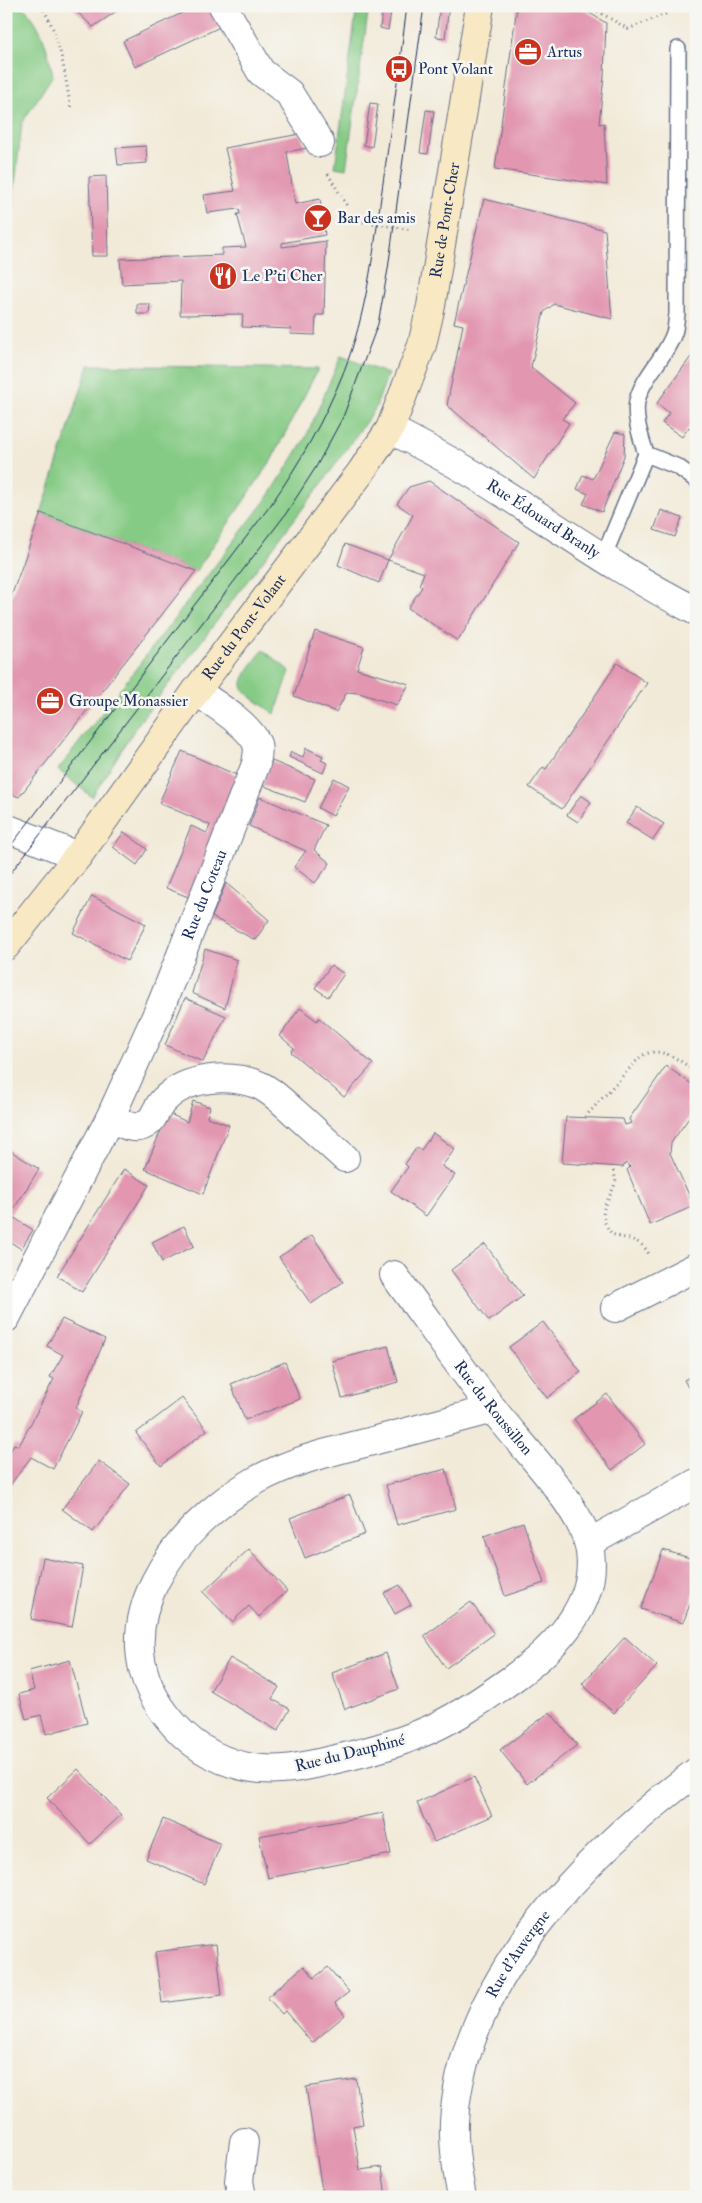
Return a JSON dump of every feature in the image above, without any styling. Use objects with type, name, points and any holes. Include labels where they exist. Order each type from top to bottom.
[{"type":"main road","name":"Rue de Pont-Cher","points":[[390,429],[422,345],[431,306],[480,6]]},
{"type":"main road","name":"Rue du Pont-Volant","points":[[6,946],[78,856],[196,691],[361,472],[390,429]]},
{"type":"street","points":[[223,6],[261,72],[289,93],[320,143]]},
{"type":"street","name":"Rue Édouard Branly","points":[[390,429],[476,476],[603,558],[662,594],[696,611]]},
{"type":"street","name":"Rue du Coteau","points":[[6,1318],[110,1118],[162,1003],[256,764],[258,752],[256,742],[249,732],[196,691]]},
{"type":"street","points":[[6,828],[78,856]]},
{"type":"street","points":[[110,1118],[132,1128],[138,1127],[148,1124],[161,1102],[170,1093],[185,1086],[224,1078],[245,1081],[262,1086],[276,1096],[345,1158]]},
{"type":"street","points":[[615,1308],[696,1267]]},
{"type":"street","name":"Rue du Roussillon","points":[[394,1275],[493,1409],[574,1510],[589,1543]]},
{"type":"street","name":"Rue du Dauphiné","points":[[493,1409],[292,1463],[253,1482],[215,1508],[184,1536],[160,1571],[148,1594],[141,1630],[143,1667],[150,1689],[160,1708],[177,1730],[196,1747],[219,1759],[245,1767],[266,1770],[297,1768],[360,1753],[414,1736],[453,1718],[492,1694],[527,1668],[559,1638],[574,1620],[586,1596],[592,1571],[589,1543]]},
{"type":"street","points":[[589,1543],[696,1483]]},
{"type":"street","name":"Rue d'Auvergne","points":[[462,2197],[454,2146],[456,2102],[462,2071],[475,2033],[492,1994],[538,1923],[579,1874],[624,1829],[696,1772]]},
{"type":"street","points":[[242,2197],[239,2181],[244,2142]]},
{"type":"lane","points":[[603,558],[646,454],[638,426],[637,401],[643,386],[672,338],[677,314],[678,49]]},
{"type":"lane","points":[[646,454],[678,467],[696,480]]},
{"type":"path","points":[[41,6],[53,30],[71,110]]},
{"type":"path","points":[[586,11],[589,6],[628,29],[668,13],[667,6]]},
{"type":"path","points":[[358,221],[412,230]]},
{"type":"path","points":[[696,1040],[696,1062]]},
{"type":"path","points":[[585,1117],[641,1056],[647,1052],[669,1054],[696,1072]]},
{"type":"path","points":[[612,1166],[616,1180],[603,1210],[605,1223],[612,1234],[639,1241],[645,1246],[663,1284]]},
{"type":"green space","points":[[6,6],[22,6],[35,21],[49,56],[53,75],[22,123],[6,264]]},
{"type":"green space","points":[[357,6],[369,6],[346,169],[335,167]]},
{"type":"green space","points":[[341,356],[388,374],[375,409],[323,482],[138,724],[92,797],[58,770],[271,493],[306,437]]},
{"type":"green space","points":[[89,365],[318,369],[271,461],[196,571],[41,513]]},
{"type":"green space","points":[[263,650],[290,671],[275,714],[252,698],[242,687],[242,681],[246,673]]},
{"type":"building","points":[[75,6],[124,6],[93,27],[73,8]]},
{"type":"building","points":[[197,6],[206,6],[220,27],[135,67],[123,41]]},
{"type":"building","points":[[383,6],[392,6],[388,30],[380,28]]},
{"type":"building","points":[[440,6],[449,6],[445,38],[436,37]]},
{"type":"building","points":[[517,6],[578,6],[606,23],[604,76],[599,124],[604,123],[607,185],[495,169]]},
{"type":"building","points":[[370,103],[378,104],[372,147],[364,145]]},
{"type":"building","points":[[426,110],[434,111],[428,154],[420,153]]},
{"type":"building","points":[[300,134],[307,148],[287,152],[295,204],[320,199],[325,235],[282,243],[282,247],[326,241],[324,315],[316,315],[315,335],[290,334],[291,329],[242,327],[243,314],[180,315],[181,281],[122,284],[120,259],[222,255],[222,248],[246,247],[237,214],[240,214],[239,209],[207,213],[204,195],[235,191],[225,148]]},
{"type":"building","points":[[146,146],[147,163],[118,165],[116,148]]},
{"type":"building","points":[[106,176],[108,256],[92,256],[89,177]]},
{"type":"building","points":[[484,199],[605,230],[612,319],[554,304],[544,312],[531,367],[575,403],[562,419],[569,423],[534,479],[447,405],[463,325],[454,323]]},
{"type":"building","points":[[137,304],[150,304],[149,314],[137,314]]},
{"type":"building","points":[[696,350],[696,432],[689,427],[682,437],[662,423],[669,413],[657,403]]},
{"type":"building","points":[[615,432],[625,434],[624,456],[602,512],[583,504],[588,494],[577,489],[583,475],[593,479]]},
{"type":"building","points":[[429,481],[519,542],[458,641],[408,608],[422,587],[419,585],[424,573],[388,560],[413,515],[397,504],[409,487]]},
{"type":"building","points":[[661,510],[682,518],[675,537],[654,530]]},
{"type":"building","name":"Groupe Monassier","points":[[41,513],[196,571],[19,797],[6,792],[6,611]]},
{"type":"building","points":[[345,544],[388,560],[379,583],[338,565]]},
{"type":"building","points":[[315,631],[364,647],[357,669],[409,684],[397,705],[359,693],[347,692],[336,712],[294,696]]},
{"type":"building","points":[[617,663],[647,683],[562,809],[529,787],[543,767],[546,769]]},
{"type":"building","points":[[306,748],[323,756],[321,760],[327,763],[323,773],[289,757],[291,752],[303,757]]},
{"type":"building","points":[[182,751],[241,777],[193,899],[166,888],[191,826],[207,833],[210,825],[159,803]]},
{"type":"building","points":[[272,761],[315,779],[305,802],[262,785]]},
{"type":"building","points":[[334,778],[349,786],[333,816],[318,808]]},
{"type":"building","points":[[581,795],[591,802],[578,822],[567,815]]},
{"type":"building","points":[[260,797],[326,825],[314,850],[330,863],[315,883],[294,867],[306,851],[249,826]]},
{"type":"building","points":[[637,807],[664,824],[653,840],[626,823]]},
{"type":"building","points":[[124,832],[147,849],[137,865],[113,847]]},
{"type":"building","points":[[226,883],[269,920],[255,940],[212,917]]},
{"type":"building","points":[[92,896],[146,924],[127,961],[73,933]]},
{"type":"building","points":[[205,949],[237,960],[225,1008],[192,993]]},
{"type":"building","points":[[331,965],[344,974],[328,997],[315,988]]},
{"type":"building","points":[[185,998],[226,1016],[203,1062],[165,1045]]},
{"type":"building","points":[[300,1008],[317,1021],[319,1018],[373,1064],[344,1097],[291,1052],[294,1048],[280,1036]]},
{"type":"building","points":[[666,1066],[696,1087],[696,1108],[671,1143],[670,1153],[694,1206],[650,1225],[627,1170],[630,1167],[626,1163],[623,1167],[562,1163],[566,1117],[623,1119],[625,1125],[631,1123],[629,1119]]},
{"type":"building","points":[[193,1101],[210,1107],[207,1117],[229,1125],[203,1194],[145,1169],[168,1113],[187,1122]]},
{"type":"building","points":[[433,1133],[455,1149],[442,1166],[455,1175],[426,1216],[391,1191],[408,1167],[405,1164],[417,1147],[421,1150]]},
{"type":"building","points":[[6,1148],[39,1169],[10,1215],[33,1230],[21,1249],[6,1239]]},
{"type":"building","points":[[124,1169],[149,1185],[82,1292],[57,1276]]},
{"type":"building","points":[[184,1226],[194,1246],[162,1262],[152,1242]]},
{"type":"building","points":[[312,1235],[343,1282],[311,1304],[279,1257]]},
{"type":"building","points":[[485,1244],[523,1296],[489,1321],[451,1270]]},
{"type":"building","points":[[62,1319],[105,1339],[76,1408],[82,1412],[53,1469],[31,1457],[6,1491],[6,1460],[14,1444],[19,1446],[54,1379],[50,1377],[63,1355],[47,1346]]},
{"type":"building","points":[[543,1322],[581,1372],[547,1398],[509,1347]]},
{"type":"building","points":[[388,1346],[398,1382],[342,1398],[332,1361]]},
{"type":"building","points":[[285,1362],[300,1399],[245,1420],[231,1384]]},
{"type":"building","points":[[696,1374],[696,1402],[684,1380]]},
{"type":"building","points":[[607,1394],[645,1444],[612,1470],[574,1419]]},
{"type":"building","points":[[182,1398],[207,1430],[161,1466],[136,1433]]},
{"type":"building","points":[[99,1461],[130,1484],[93,1532],[62,1509]]},
{"type":"building","points":[[446,1469],[456,1509],[397,1525],[386,1485]]},
{"type":"building","points":[[350,1495],[365,1534],[305,1558],[290,1518]]},
{"type":"building","points":[[523,1522],[544,1583],[505,1596],[484,1536]]},
{"type":"building","points":[[249,1549],[287,1591],[259,1617],[249,1606],[232,1622],[203,1592]]},
{"type":"building","points":[[663,1550],[696,1560],[696,1588],[683,1623],[641,1609]]},
{"type":"building","points":[[43,1558],[83,1566],[72,1627],[31,1619]]},
{"type":"building","points":[[400,1585],[411,1605],[395,1614],[384,1593]]},
{"type":"building","points":[[471,1602],[494,1634],[446,1668],[424,1636]]},
{"type":"building","points":[[625,1637],[657,1666],[614,1713],[582,1684]]},
{"type":"building","points":[[386,1653],[399,1689],[345,1709],[332,1673]]},
{"type":"building","points":[[230,1658],[279,1687],[272,1699],[290,1709],[278,1731],[210,1691]]},
{"type":"building","points":[[70,1660],[87,1723],[46,1734],[41,1715],[26,1719],[19,1694],[34,1690],[29,1671]]},
{"type":"building","points":[[550,1712],[577,1745],[527,1784],[500,1750]]},
{"type":"building","points":[[78,1769],[121,1815],[90,1844],[47,1798]]},
{"type":"building","points":[[474,1777],[492,1816],[434,1842],[417,1803]]},
{"type":"building","points":[[383,1813],[391,1854],[268,1878],[259,1836]]},
{"type":"building","points":[[163,1819],[221,1844],[204,1884],[146,1859]]},
{"type":"building","points":[[216,1944],[222,1995],[162,2003],[155,1952]]},
{"type":"building","points":[[304,1966],[314,1978],[328,1967],[349,1992],[335,2003],[345,2015],[312,2043],[285,2011],[282,2014],[267,1997]]},
{"type":"building","points":[[356,2079],[363,2124],[353,2126],[360,2170],[382,2167],[386,2197],[323,2197],[306,2087]]},
{"type":"building","points":[[6,2174],[11,2174],[7,2197],[6,2197]]},
{"type":"tram line","points":[[6,852],[270,506],[320,424],[352,350],[368,285],[407,6]]},
{"type":"tram line","points":[[6,879],[285,515],[316,467],[343,417],[378,324],[388,269],[424,6]]},
{"type":"place","name":"Artus","points":[[528,52]]},
{"type":"place","name":"Pont Volant","points":[[399,69]]},
{"type":"place","name":"Bar des amis","points":[[318,218]]},
{"type":"place","name":"Le P'ti Cher","points":[[223,276]]},
{"type":"place","name":"Groupe Monassier","points":[[50,701]]}]
